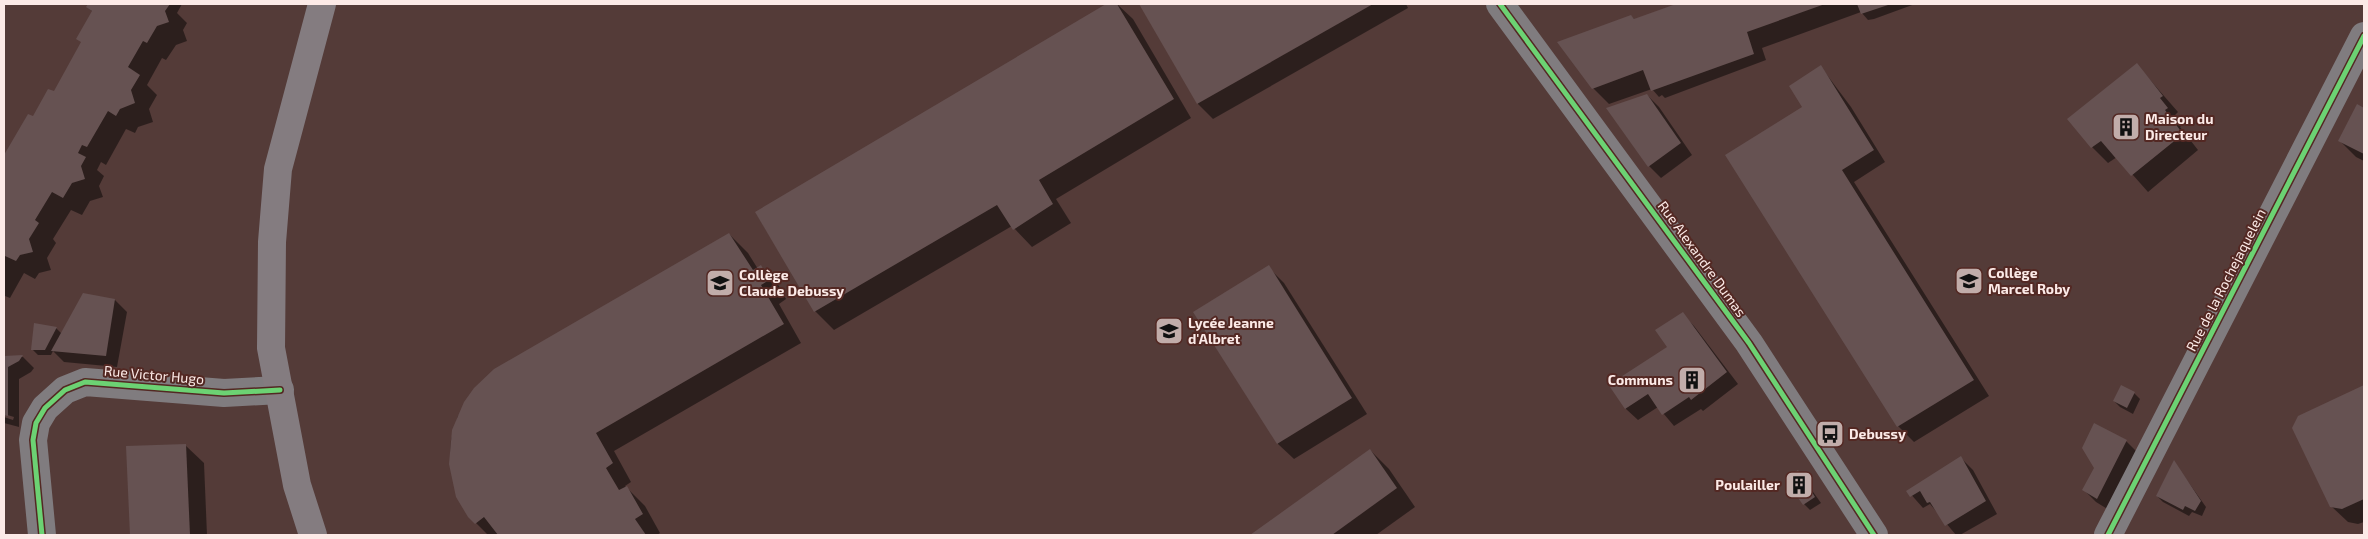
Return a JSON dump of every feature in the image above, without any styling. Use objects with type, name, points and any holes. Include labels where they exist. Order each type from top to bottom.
[{"type":"main road","points":[[313,535],[297,485],[271,348],[272,242],[278,169],[322,4]]},
{"type":"street","name":"Rue Alexandre Dumas","points":[[1500,4],[1749,343],[1874,535]]},
{"type":"street","name":"Rue de la Rochejaquelein","points":[[2108,535],[2364,36]]},
{"type":"street","name":"Rue Victor Hugo","points":[[42,535],[32,440],[36,423],[45,408],[65,390],[85,382],[101,382],[224,392],[280,390]]},
{"type":"building","points":[[88,4],[170,4],[165,11],[169,22],[157,26],[147,43],[143,41],[128,67],[140,75],[131,90],[135,103],[120,109],[116,116],[108,111],[87,147],[82,145],[78,153],[86,157],[81,166],[85,179],[72,183],[63,198],[52,192],[35,220],[39,223],[29,239],[33,252],[20,255],[16,261],[5,256],[4,259],[4,155],[28,114],[33,116],[48,89],[54,91],[81,42],[76,39],[92,11],[86,7]]},
{"type":"building","points":[[1106,4],[1117,4],[1174,99],[1039,180],[1053,204],[1013,230],[997,205],[814,312],[755,212]]},
{"type":"building","points":[[1139,4],[1373,4],[1197,104]]},
{"type":"building","points":[[1676,4],[1825,4],[1747,32],[1754,54],[1651,91],[1643,70],[1592,89],[1557,42],[1631,15],[1634,19]]},
{"type":"building","points":[[1857,4],[1891,4],[1861,14]]},
{"type":"building","name":"Maison du Directeur","points":[[2137,63],[2163,96],[2160,98],[2168,108],[2165,110],[2183,134],[2131,176],[2101,141],[2091,148],[2067,119]]},
{"type":"building","points":[[1821,65],[1874,150],[1842,170],[1974,380],[1897,427],[1725,155],[1802,107],[1789,86]]},
{"type":"building","points":[[1647,94],[1681,143],[1648,167],[1606,108]]},
{"type":"building","points":[[2357,104],[2364,108],[2364,154],[2338,141]]},
{"type":"building","points":[[729,233],[753,270],[761,265],[769,280],[761,285],[784,324],[596,433],[613,463],[606,468],[619,490],[627,486],[643,514],[635,519],[646,535],[498,535],[484,517],[475,524],[468,517],[456,497],[449,464],[452,430],[464,402],[474,388],[494,369]]},
{"type":"building","points":[[1269,265],[1352,398],[1277,444],[1193,312]]},
{"type":"building","points":[[83,293],[115,299],[106,356],[51,351]]},
{"type":"building","points":[[1683,312],[1727,372],[1691,400],[1689,397],[1662,415],[1648,394],[1625,409],[1610,387],[1614,384],[1613,382],[1667,347],[1655,330]]},
{"type":"building","points":[[34,323],[57,327],[45,350],[31,350]]},
{"type":"building","points":[[23,355],[19,361],[8,367],[8,416],[4,415],[4,356]]},
{"type":"building","points":[[2121,385],[2135,392],[2127,408],[2113,401]]},
{"type":"building","points":[[2364,385],[2364,499],[2342,509],[2330,507],[2292,428],[2298,416]]},
{"type":"building","points":[[2094,423],[2127,440],[2097,499],[2082,490],[2094,468],[2082,448]]},
{"type":"building","points":[[186,444],[190,535],[130,535],[126,446]]},
{"type":"building","points":[[1370,449],[1397,488],[1332,535],[1250,535]]},
{"type":"building","points":[[1961,456],[1986,501],[1945,526],[1930,502],[1927,503],[1920,491],[1910,497],[1906,491]]},
{"type":"building","points":[[2174,460],[2201,501],[2195,511],[2185,506],[2183,510],[2156,496]]},
{"type":"building","name":"Poulailler","points":[[1798,470],[1815,497],[1803,505],[1785,479]]},
{"type":"cycle path","points":[[1500,4],[1749,343],[1874,535]]},
{"type":"cycle path","points":[[2108,535],[2364,36]]},
{"type":"cycle path","points":[[42,535],[33,440],[36,423],[45,408],[65,390],[85,382],[224,393],[280,390]]},
{"type":"place","name":"Maison du Directeur","points":[[2126,127]]},
{"type":"place","name":"Collège Marcel Roby","points":[[1969,281]]},
{"type":"place","name":"Collège Claude Debussy","points":[[720,283]]},
{"type":"place","name":"Lycée Jeanne d'Albret","points":[[1169,331]]},
{"type":"place","name":"Communs","points":[[1692,380]]},
{"type":"place","name":"Debussy","points":[[1830,434]]},
{"type":"place","name":"Poulailler","points":[[1799,485]]}]
